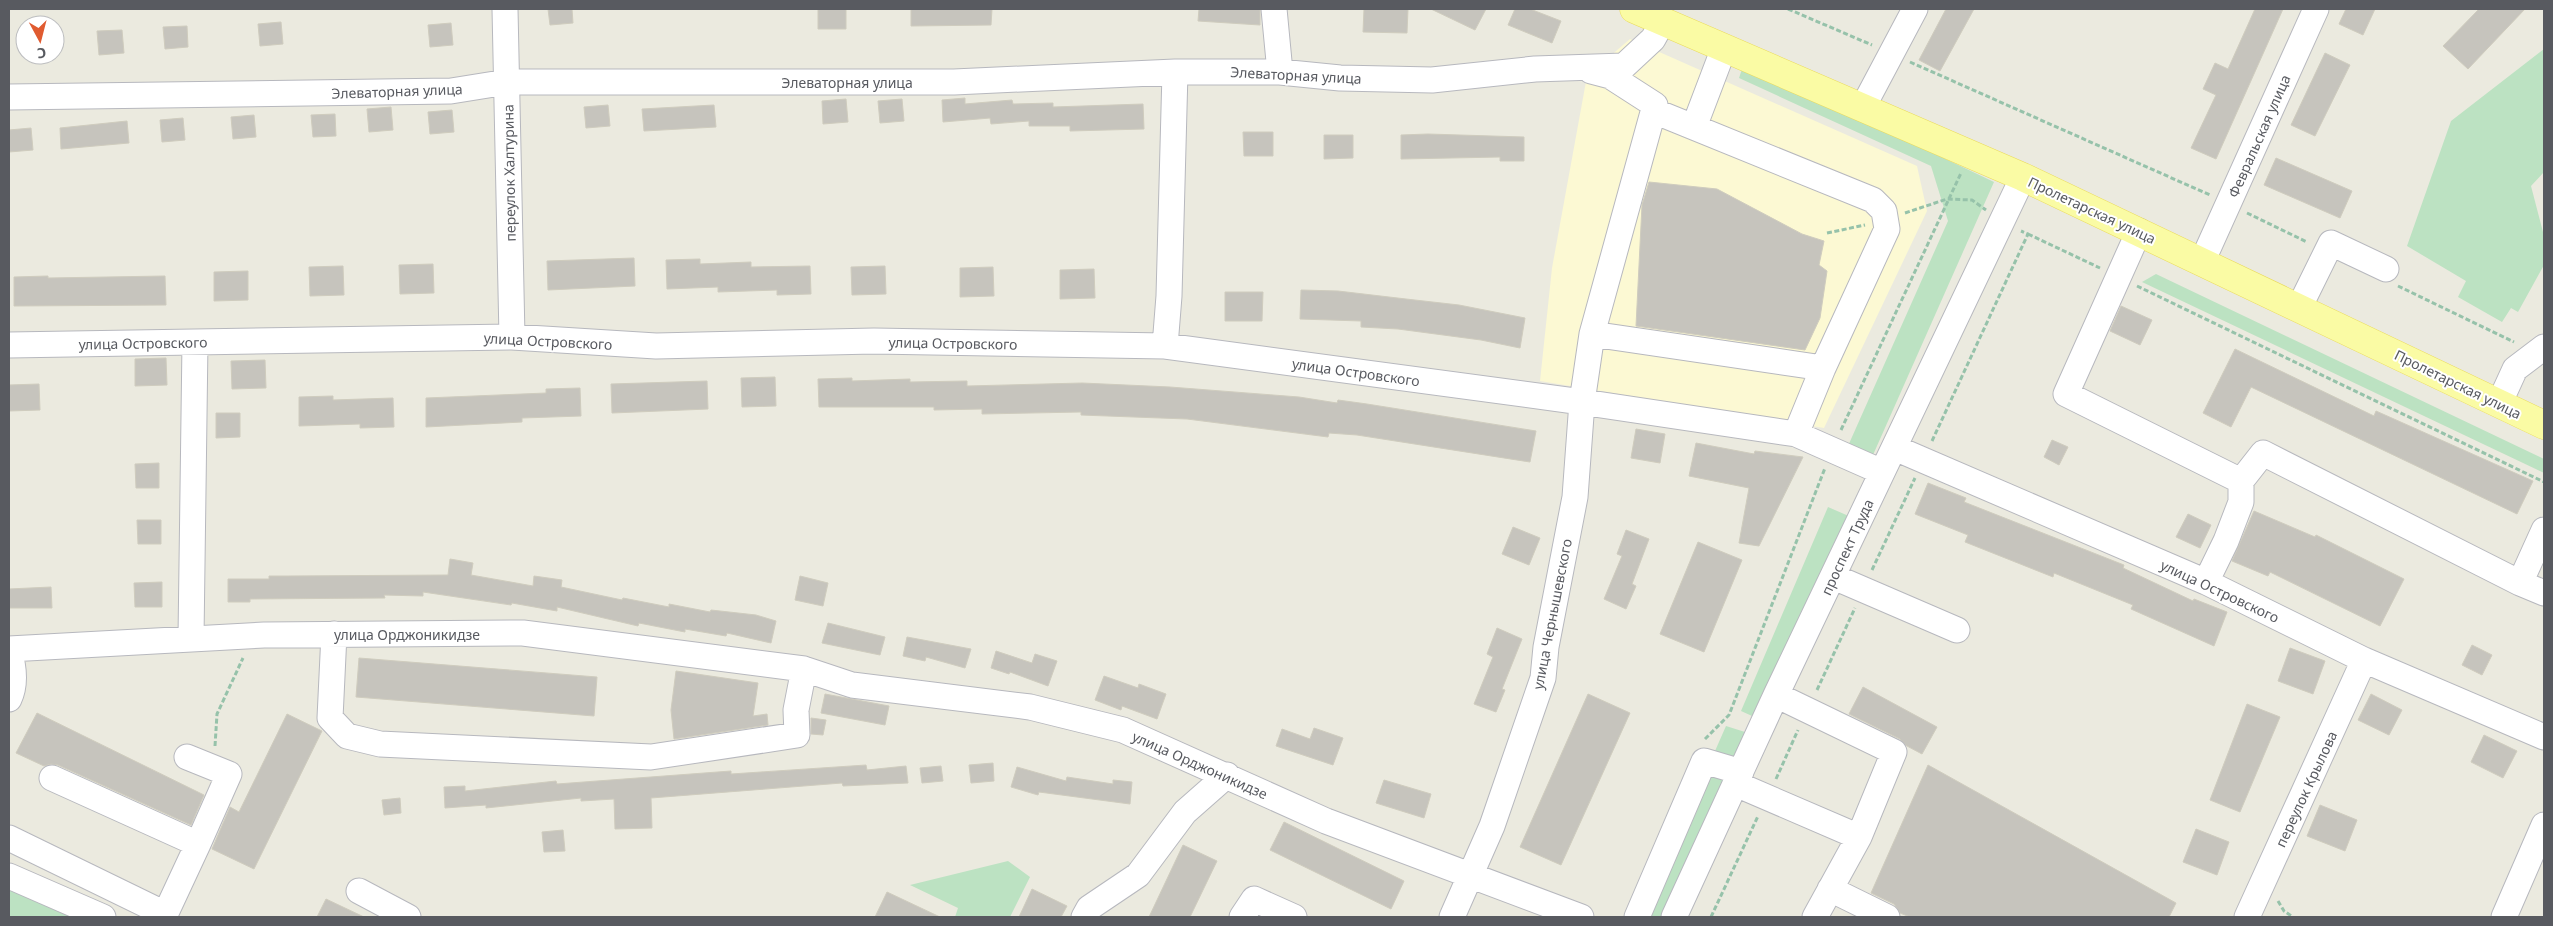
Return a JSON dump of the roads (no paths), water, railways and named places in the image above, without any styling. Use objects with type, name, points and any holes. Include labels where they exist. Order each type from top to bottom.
[{"type":"main road","name":"Пролетарская улица","points":[[1634,9],[2023,177],[2544,425]]},
{"type":"street","name":"переулок Халтурина","points":[[505,9],[512,337]]},
{"type":"street","points":[[1274,9],[1280,72]]},
{"type":"street","points":[[1863,107],[1915,9]]},
{"type":"street","name":"Февральская улица","points":[[2202,262],[2316,9]]},
{"type":"street","name":"Элеваторная улица","points":[[9,97],[451,91],[507,82],[954,82],[1175,72],[1280,72],[1340,78],[1432,80],[1535,69],[1585,69],[1624,66],[1653,39],[1663,21]]},
{"type":"street","points":[[1694,127],[1724,48]]},
{"type":"street","points":[[1585,69],[1610,76],[1655,105],[1654,111],[1873,200],[1884,211],[1887,229],[1823,368],[1796,434]]},
{"type":"street","points":[[1165,346],[1169,296],[1175,72]]},
{"type":"street","name":"улица Чернышевского","points":[[1452,917],[1492,826],[1543,678],[1546,647],[1575,497],[1582,402],[1592,334],[1654,111]]},
{"type":"street","name":"проспект Труда","points":[[1674,917],[1776,695],[1834,577],[2023,177]]},
{"type":"street","points":[[2139,231],[2066,394],[2241,481]]},
{"type":"street","points":[[2299,308],[2332,243],[2389,277]]},
{"type":"street","points":[[1592,334],[1823,368]]},
{"type":"street","name":"улица Островского","points":[[9,346],[512,337],[656,346],[874,341],[1165,346],[1582,402],[1796,434],[1882,472]]},
{"type":"street","points":[[191,638],[195,342]]},
{"type":"street","points":[[2499,404],[2515,369],[2540,350]]},
{"type":"street","name":"улица Островского","points":[[1895,448],[2206,582],[2364,660],[2544,737]]},
{"type":"street","points":[[2206,582],[2226,541],[2241,502],[2241,481],[2263,453],[2520,584],[2544,593]]},
{"type":"street","points":[[2520,584],[2544,530]]},
{"type":"street","points":[[1834,577],[1957,630]]},
{"type":"street","name":"улица Орджоникидзе","points":[[9,650],[191,638],[334,634],[523,633],[804,669],[852,685],[1030,707],[1124,730],[1326,821],[1582,917]]},
{"type":"street","points":[[334,634],[330,718],[347,736],[380,744],[651,757],[796,735],[796,710],[804,669]]},
{"type":"street","points":[[9,650],[14,669],[12,693],[9,699]]},
{"type":"street","name":"переулок Крылова","points":[[2247,917],[2364,660]]},
{"type":"street","points":[[1776,695],[1894,752],[1859,837],[1815,917]]},
{"type":"street","points":[[9,838],[165,916],[229,774],[187,757]]},
{"type":"street","points":[[1636,917],[1704,761],[1859,837]]},
{"type":"street","points":[[1084,917],[1089,908],[1138,876],[1184,812],[1226,775]]},
{"type":"street","points":[[52,778],[198,844]]},
{"type":"street","points":[[2504,917],[2544,825]]},
{"type":"street","points":[[9,876],[103,917]]},
{"type":"street","points":[[1830,889],[1887,917]]},
{"type":"street","points":[[359,891],[408,917]]},
{"type":"street","points":[[1242,917],[1254,898],[1294,917]]}]
